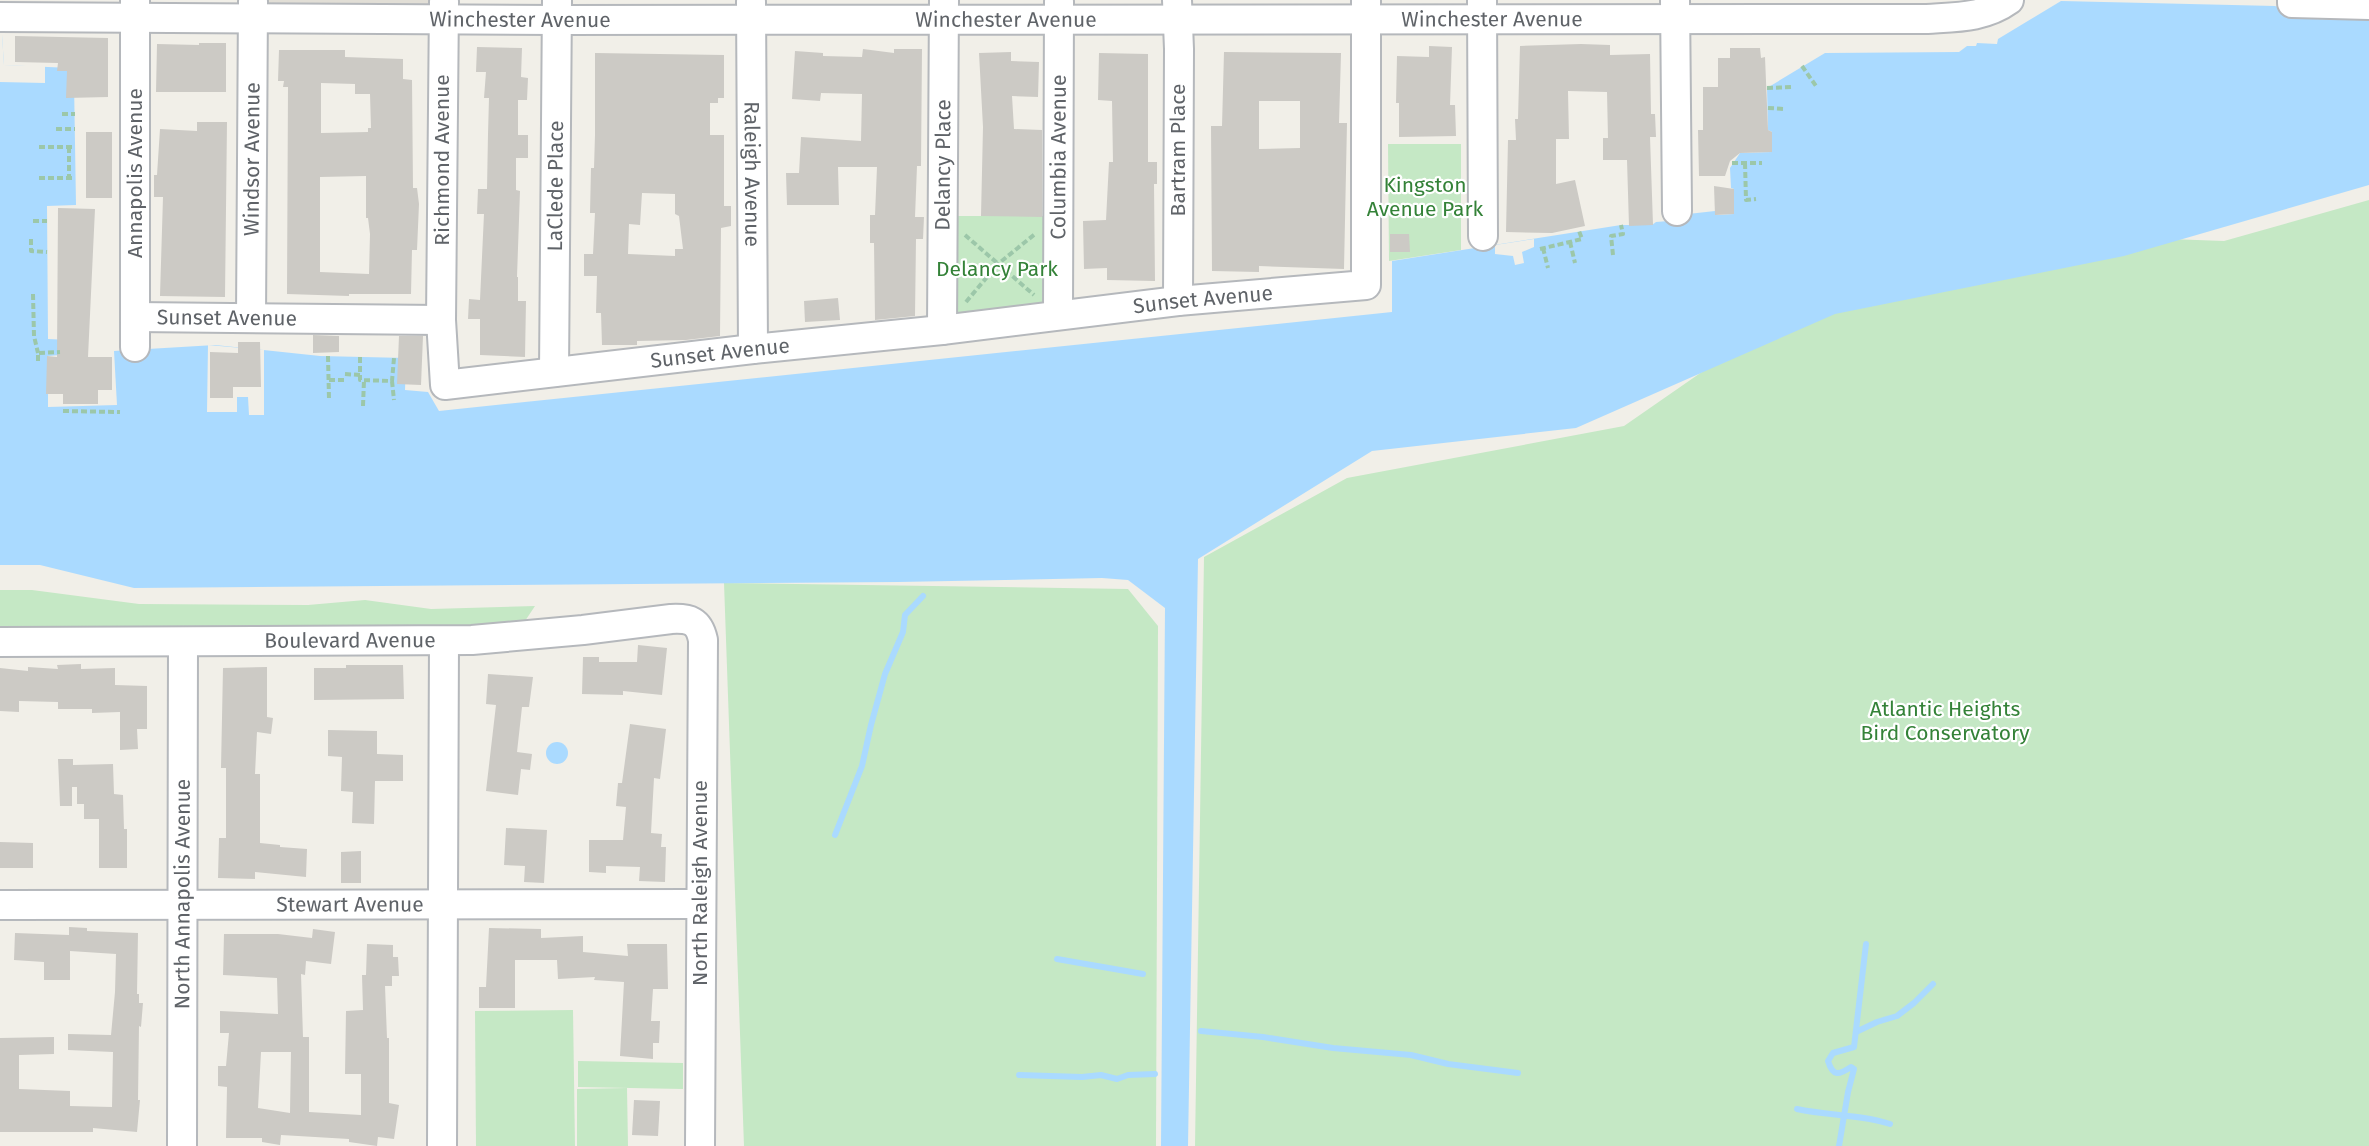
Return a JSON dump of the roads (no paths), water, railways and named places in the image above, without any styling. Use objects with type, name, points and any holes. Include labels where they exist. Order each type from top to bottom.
[{"type":"street","name":"Winchester Avenue","points":[[0,17],[135,9],[1870,9],[1927,19],[1983,7],[1995,9],[2009,0]]},
{"type":"street","points":[[2292,2],[2369,5]]},
{"type":"street","name":"Annapolis Avenue","points":[[135,9],[135,347]]},
{"type":"street","points":[[1483,9],[1483,236]]},
{"type":"street","points":[[1676,9],[1677,210]]},
{"type":"street","name":"Windsor Avenue","points":[[251,318],[253,10]]},
{"type":"street","name":"Richmond Avenue","points":[[441,320],[443,10]]},
{"type":"street","name":"LaClede Place","points":[[554,372],[557,10]]},
{"type":"street","name":"Raleigh Avenue","points":[[751,10],[753,349]]},
{"type":"street","name":"Delancy Place","points":[[942,330],[944,10]]},
{"type":"street","name":"Columbia Avenue","points":[[1058,315],[1059,10]]},
{"type":"street","name":"Bartram Place","points":[[1178,10],[1178,301]]},
{"type":"street","name":"Sunset Avenue","points":[[135,317],[441,320],[444,385],[753,349],[942,330],[1178,301],[1366,285],[1367,10]]},
{"type":"street","name":"Boulevard Avenue","points":[[0,642],[444,641],[583,630],[671,618],[686,618],[696,622]]},
{"type":"street","name":"North Raleigh Avenue","points":[[696,622],[703,640],[700,1146]]},
{"type":"street","points":[[442,1146],[444,641]]},
{"type":"street","name":"North Annapolis Avenue","points":[[183,642],[183,1146]]},
{"type":"street","name":"Stewart Avenue","points":[[0,905],[700,904]]},
{"type":"water","points":[[2061,1],[2275,6],[2312,19],[2369,20],[2369,185],[2124,256],[1835,314],[1576,428],[1372,451],[1198,559],[1188,1146],[1161,1146],[1165,608],[1128,580],[1102,578],[898,582],[134,588],[40,565],[0,565],[0,35],[2,35],[4,65],[70,68],[74,82],[76,205],[47,206],[48,339],[70,340],[60,355],[48,356],[48,407],[117,405],[114,351],[215,345],[320,356],[406,358],[405,390],[428,392],[439,411],[1392,312],[1392,261],[1621,225],[1652,225],[1656,222],[1669,221],[1670,216],[1715,211],[1717,215],[1734,214],[1734,189],[1731,188],[1730,168],[1740,153],[1772,152],[1772,132],[1768,130],[1767,88],[1825,53],[1959,52],[1967,46],[1976,46],[1977,43],[1997,44],[1998,39]]},
{"type":"water","points":[[557,742],[565,745],[568,753],[565,761],[557,764],[549,761],[546,753],[549,745]]},
{"type":"waterway","points":[[835,835],[862,766],[885,674],[903,632],[905,615],[923,596]]},
{"type":"waterway","points":[[1839,1146],[1854,1069],[1851,1067],[1837,1073],[1832,1070],[1828,1061],[1833,1053],[1854,1047],[1866,944]]},
{"type":"waterway","points":[[1057,959],[1143,974]]},
{"type":"waterway","points":[[1856,1032],[1897,1016],[1933,984]]},
{"type":"waterway","points":[[1201,1031],[1263,1037],[1333,1048],[1411,1055],[1448,1064],[1518,1073]]},
{"type":"waterway","points":[[1019,1075],[1082,1077],[1101,1075],[1117,1079],[1128,1075],[1155,1074]]},
{"type":"waterway","points":[[1797,1109],[1868,1118],[1890,1124]]},
{"type":"park label","name":"Kingston Avenue Park","points":[[1425,197]]},
{"type":"park label","name":"Delancy Park","points":[[997,269]]},
{"type":"park label","name":"Atlantic Heights Bird Conservatory","points":[[1945,721]]}]
